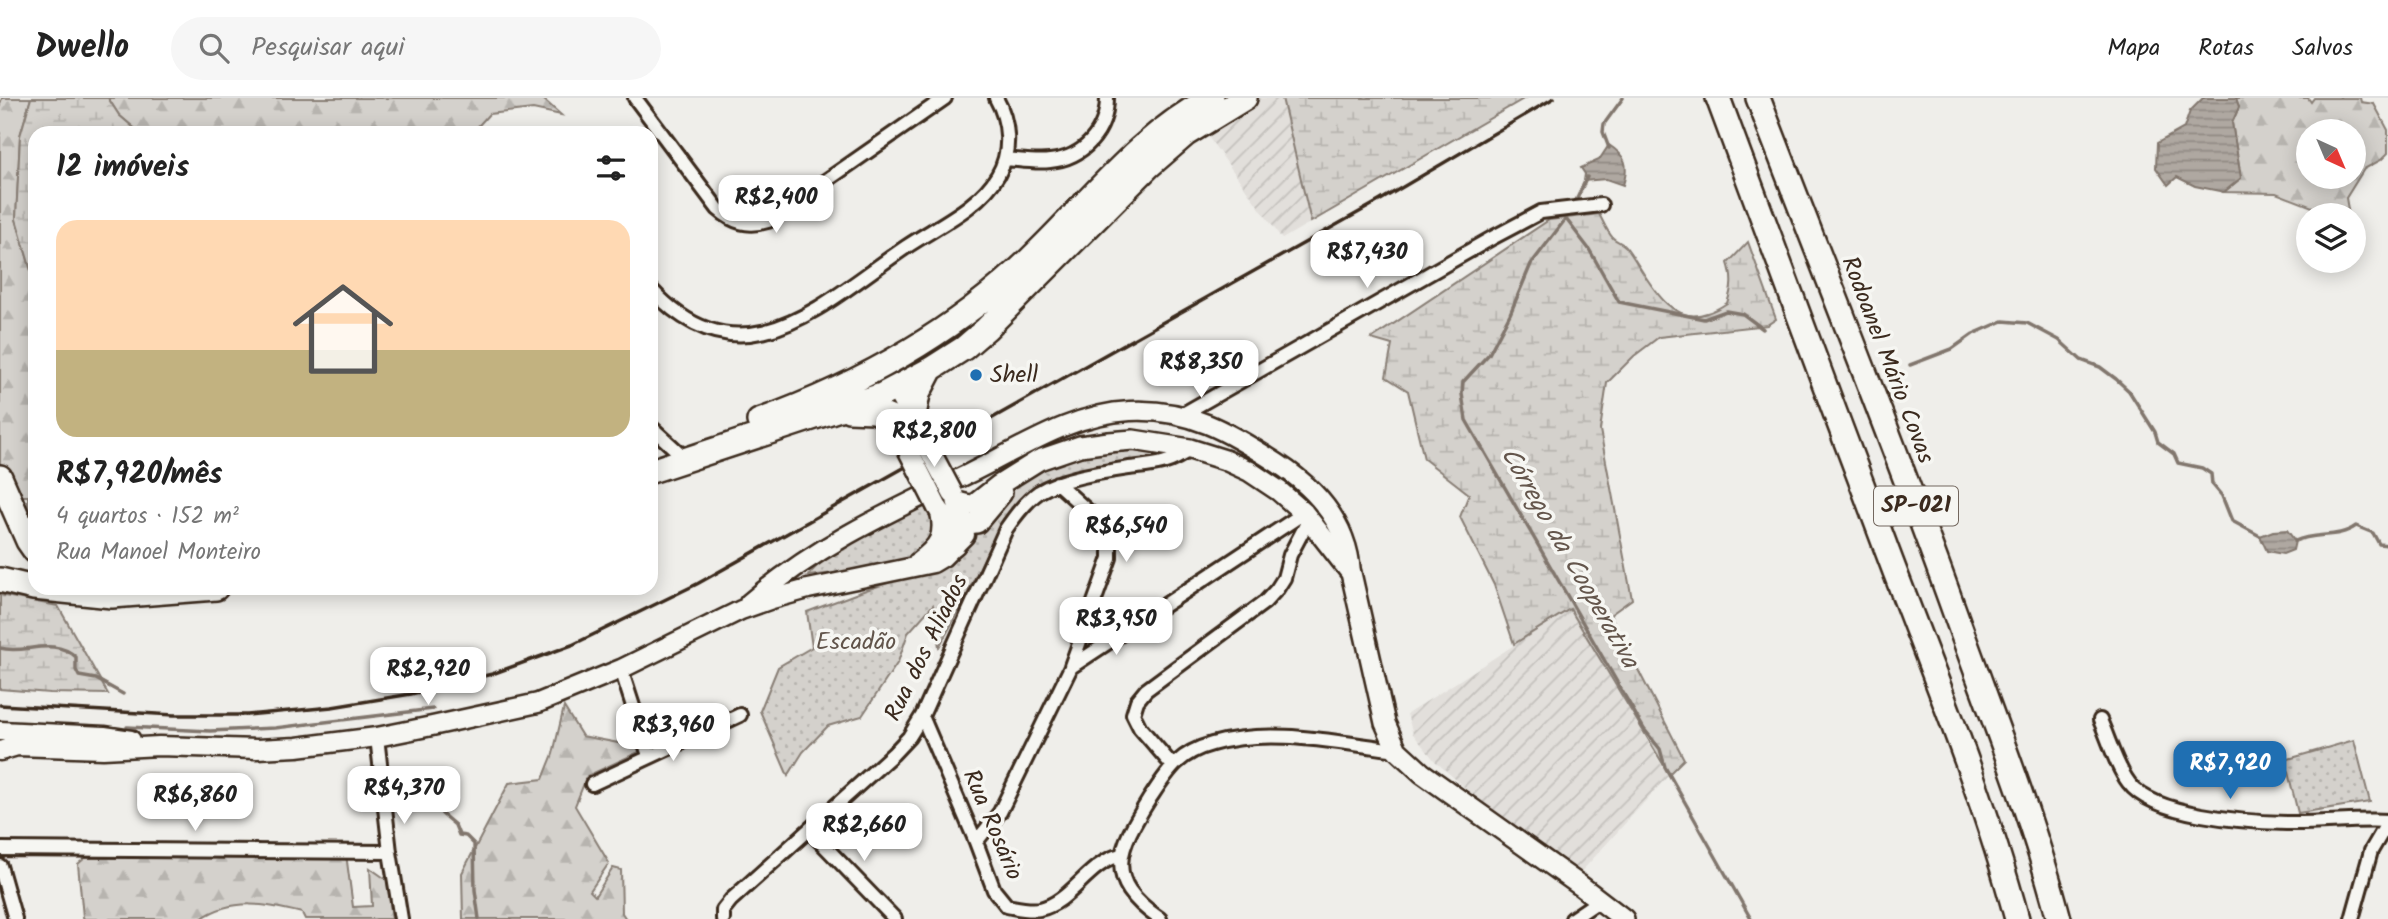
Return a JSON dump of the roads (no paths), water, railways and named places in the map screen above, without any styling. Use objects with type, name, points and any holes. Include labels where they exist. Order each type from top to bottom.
[{"type":"highway","name":"SP-021","points":[[1718,98],[1883,541],[1953,719],[2001,859],[2017,919]]},
{"type":"highway","name":"Rodoanel Mário Covas","points":[[1758,98],[1998,728],[2048,876],[2059,919]]},
{"type":"highway","points":[[658,467],[861,377],[908,352],[967,313],[1030,260],[1150,138],[1215,104]]},
{"type":"highway","points":[[658,459],[682,455],[839,411],[931,369],[964,348],[1148,166],[1215,104]]},
{"type":"highway","points":[[964,348],[974,336],[977,327],[967,313]]},
{"type":"highway","points":[[889,390],[908,352]]},
{"type":"highway","points":[[839,411],[874,411],[907,428],[918,394],[931,369]]},
{"type":"highway","points":[[861,377],[889,390]]},
{"type":"highway","points":[[0,477],[28,540]]},
{"type":"highway","points":[[9,582],[28,568]]},
{"type":"highway","points":[[9,582],[28,587]]},
{"type":"highway","points":[[102,595],[126,595]]},
{"type":"main road","points":[[889,390],[947,504],[969,524]]},
{"type":"main road","points":[[741,610],[800,562],[836,540],[1032,440],[1101,415],[1131,411],[1183,414],[1243,441],[1284,468],[1311,491],[1334,516],[1350,554],[1351,573],[1384,723],[1397,750],[1422,773],[1624,919]]},
{"type":"main road","points":[[947,504],[975,503],[1021,471],[1063,451],[1133,440],[1190,449],[1249,471],[1279,491],[1307,516],[1351,573]]},
{"type":"main road","points":[[0,751],[17,746],[103,749],[159,746],[257,750],[298,747],[377,737],[538,703],[621,669],[741,610],[807,589],[933,564],[956,545],[969,524],[1021,471]]},
{"type":"main road","points":[[906,568],[927,555],[940,539],[947,504]]},
{"type":"main road","points":[[0,731],[104,736],[159,746]]},
{"type":"street","points":[[635,98],[656,126]]},
{"type":"street","points":[[658,129],[718,209],[729,219],[756,224],[768,221],[945,98]]},
{"type":"street","points":[[658,296],[668,307],[707,328],[727,334],[748,335],[790,324],[812,313],[985,192],[1006,159],[1006,124],[996,98]]},
{"type":"street","points":[[1006,159],[1051,161],[1074,155],[1087,146],[1100,130],[1107,111],[1107,98]]},
{"type":"street","points":[[1183,414],[1541,212],[1601,205]]},
{"type":"street","points":[[658,433],[682,455]]},
{"type":"street","name":"Rua dos Aliados","points":[[723,919],[723,911],[731,900],[909,737],[922,716],[1006,529],[1022,507],[1039,492],[1057,484],[1111,471],[1168,463],[1190,449]]},
{"type":"street","points":[[976,842],[1000,812],[1071,667],[1111,558],[1110,540],[1090,513],[1057,484]]},
{"type":"street","points":[[1071,667],[1307,516]]},
{"type":"street","points":[[1172,765],[1140,728],[1133,714],[1137,701],[1146,690],[1186,658],[1265,602],[1284,578],[1290,555],[1307,516]]},
{"type":"street","points":[[621,669],[649,756]]},
{"type":"street","points":[[592,784],[740,715]]},
{"type":"street","name":"Rua Rosário","points":[[922,716],[994,890],[1007,906],[1038,909],[1052,905],[1097,866],[1121,855]]},
{"type":"street","points":[[2100,720],[2129,783],[2141,795],[2159,805],[2182,812],[2285,823],[2388,822]]},
{"type":"street","points":[[1160,919],[1136,901],[1126,886],[1121,855],[1130,829],[1172,765],[1190,751],[1214,743],[1262,736],[1397,750]]},
{"type":"street","points":[[377,737],[390,852],[401,919]]},
{"type":"street","points":[[2352,919],[2371,851],[2388,822]]},
{"type":"street","points":[[809,830],[895,919]]},
{"type":"street","points":[[0,849],[390,852]]},
{"type":"street","points":[[0,866],[15,919]]},
{"type":"street","points":[[1572,919],[1598,902],[1615,919]]},
{"type":"waterway","points":[[1609,148],[1603,132],[1604,124],[1623,98]]},
{"type":"waterway","points":[[1574,205],[1587,177]]},
{"type":"waterway","name":"Córrego da Cooperativa","points":[[1571,212],[1531,264],[1510,314],[1489,354],[1463,382],[1466,420],[1644,729],[1660,749],[1665,767],[1751,919]]},
{"type":"waterway","points":[[1566,219],[1589,249],[1619,302],[1704,319],[1726,311],[1743,314],[1763,329]]},
{"type":"waterway","points":[[1910,365],[1952,349],[1973,334],[2003,321],[2027,323],[2059,340],[2081,360],[2100,367],[2116,379],[2129,391],[2155,432],[2158,442],[2174,454],[2178,463],[2202,468],[2211,474],[2212,484],[2222,496],[2232,521],[2260,536]]},
{"type":"waterway","points":[[2295,541],[2342,533],[2356,526],[2373,533],[2379,544],[2388,545]]},
{"type":"waterway","points":[[0,648],[9,650],[48,647],[67,651],[76,657],[79,676],[96,679],[123,694]]},
{"type":"waterway","points":[[127,727],[210,731],[275,728],[433,709]]},
{"type":"waterway","points":[[442,814],[455,825],[459,835],[466,836],[474,844],[479,919]]},
{"type":"railway","points":[[0,705],[174,715],[247,715],[332,707],[411,694],[492,674],[572,645],[697,584],[1379,201],[1554,98]]},
{"type":"place","name":"Shell","points":[[976,375]]},
{"type":"park label","name":"Escadão","points":[[856,642]]}]
